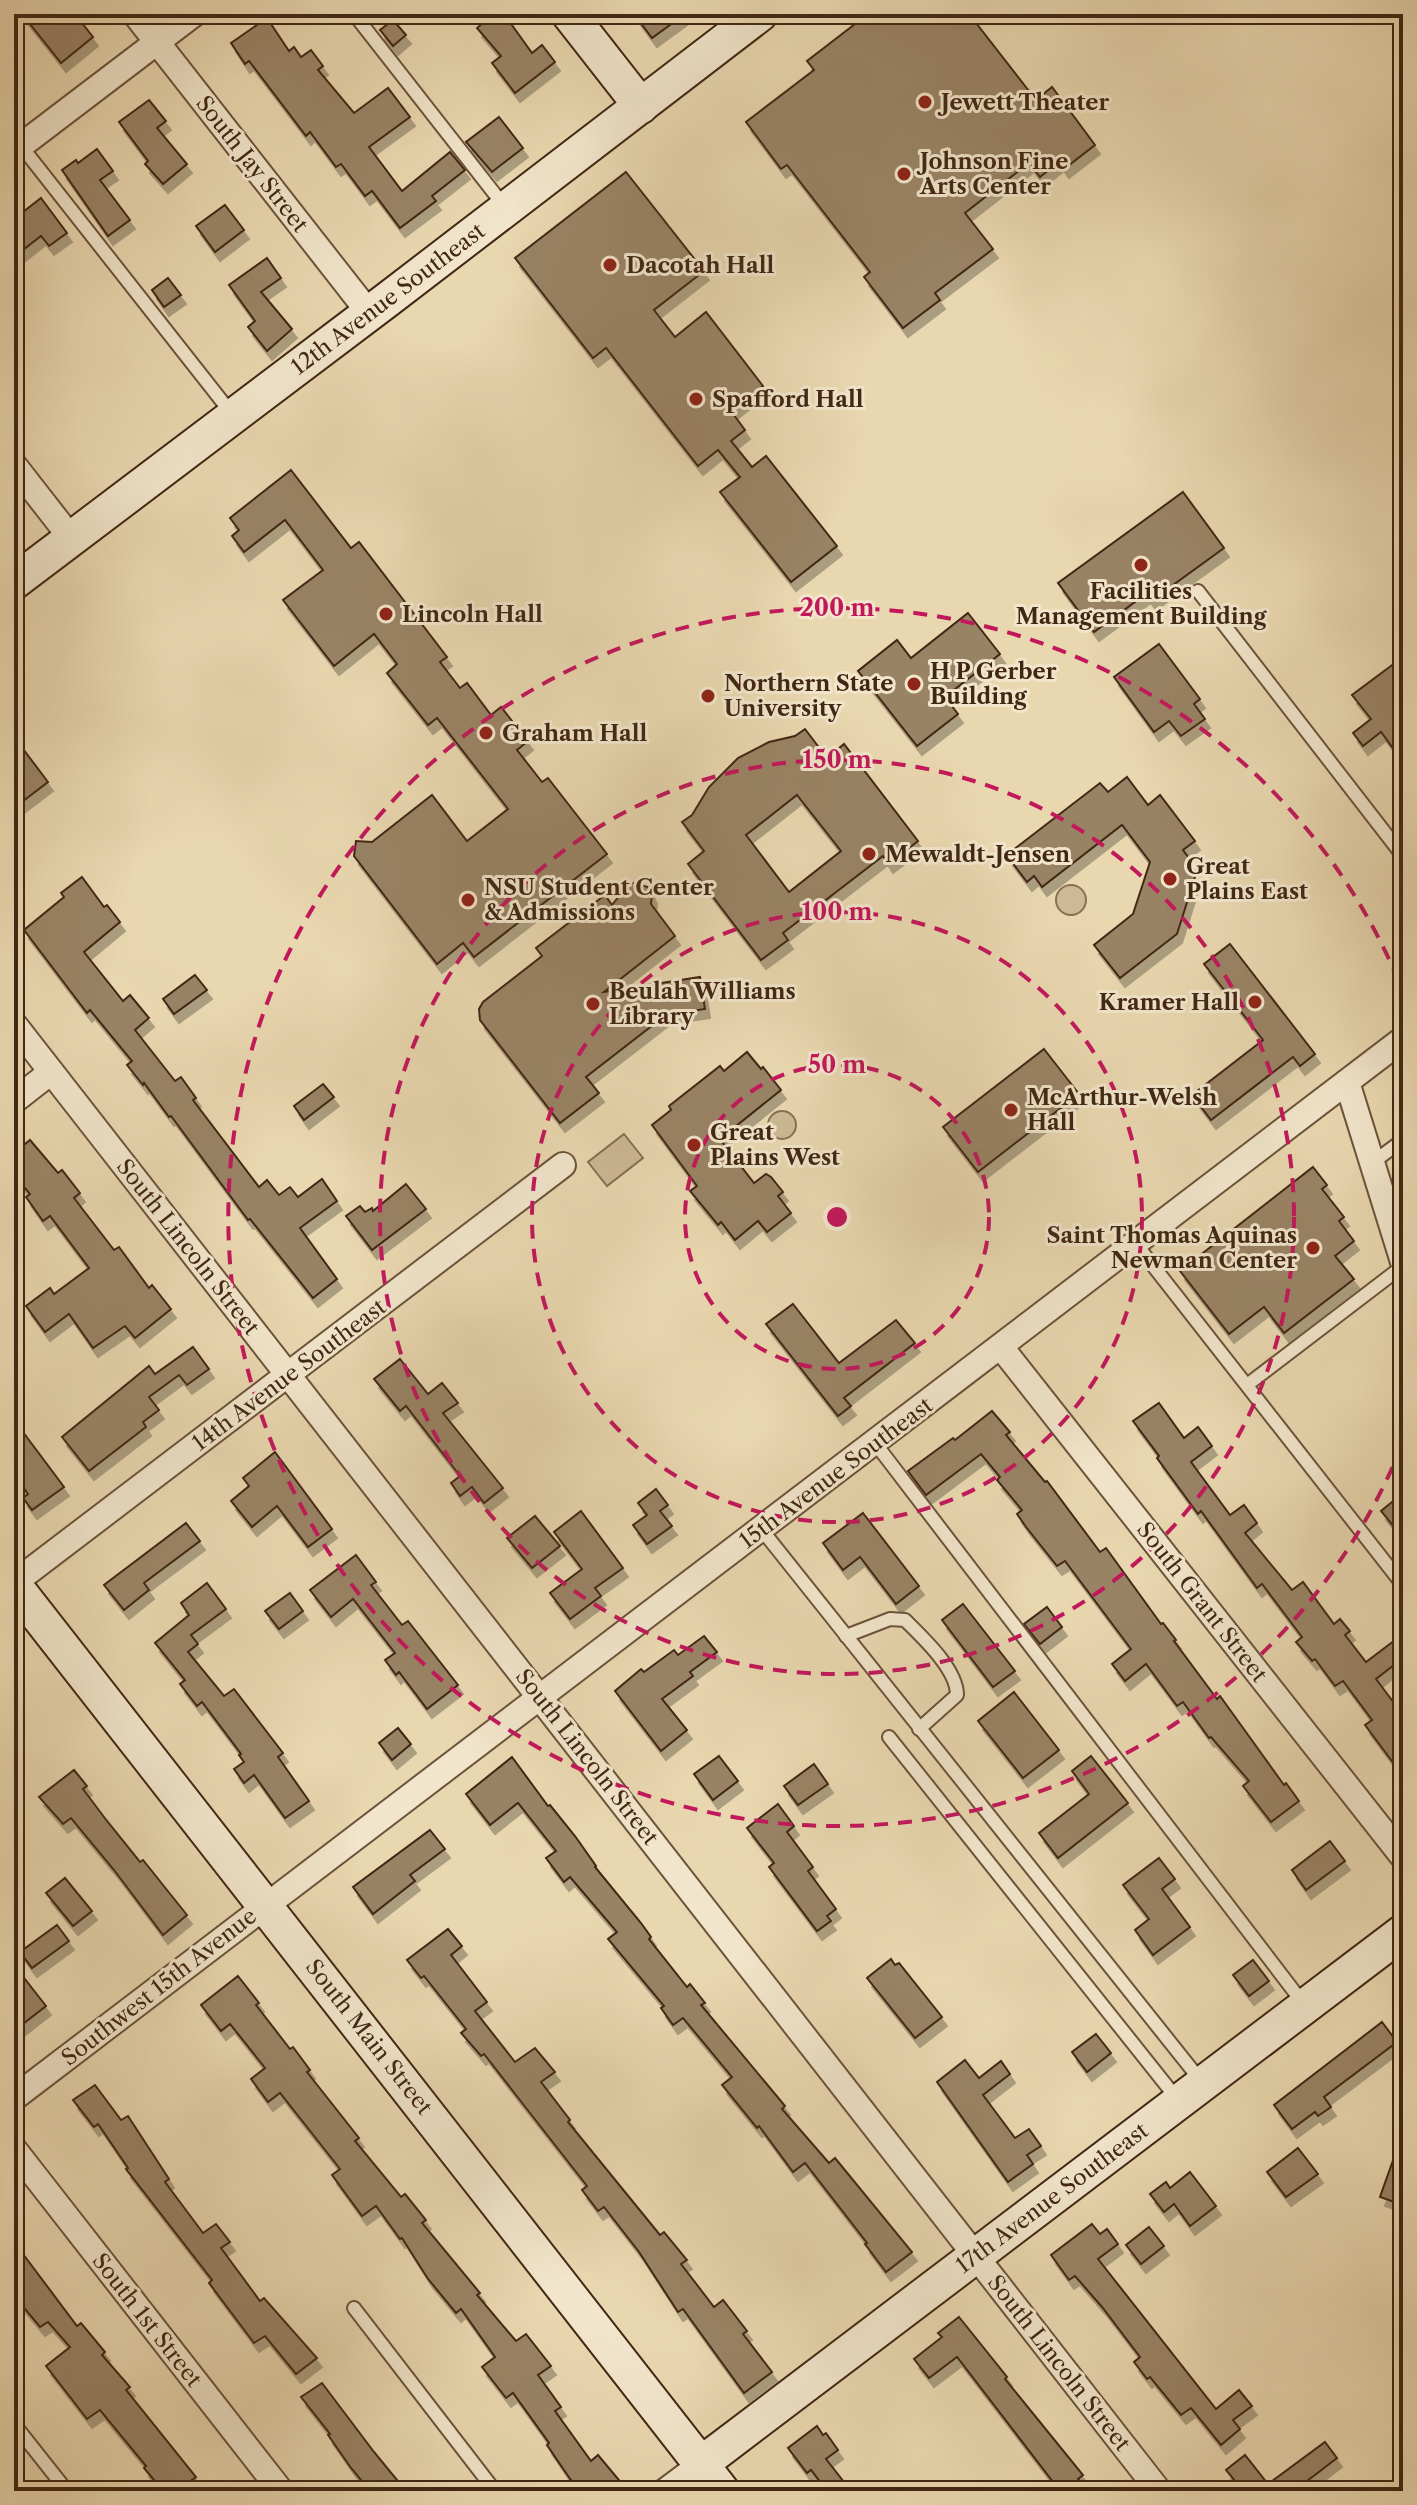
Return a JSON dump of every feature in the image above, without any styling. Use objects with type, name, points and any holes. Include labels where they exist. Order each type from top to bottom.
[{"type":"street","name":"South Jay Street","points":[[135,14],[370,314]]},
{"type":"street","points":[[16,144],[194,14]]},
{"type":"street","points":[[569,14],[641,106]]},
{"type":"street","name":"12th Avenue Southeast","points":[[14,582],[370,314],[760,14]]},
{"type":"street","points":[[14,465],[71,538]]},
{"type":"street","name":"South Lincoln Street","points":[[14,1024],[1159,2491]]},
{"type":"street","name":"15th Avenue Southeast","points":[[266,1904],[762,1530],[1403,1039]]},
{"type":"street","points":[[14,1101],[51,1072]]},
{"type":"street","points":[[1347,1082],[1403,1264]]},
{"type":"street","name":"14th Avenue Southeast","points":[[14,1584],[563,1165]]},
{"type":"street","name":"South Grant Street","points":[[1001,1347],[1403,1857]]},
{"type":"street","name":"South Main Street","points":[[14,1584],[722,2491]]},
{"type":"street","name":"Southwest 15th Avenue","points":[[14,2098],[266,1904]]},
{"type":"street","name":"17th Avenue Southeast","points":[[701,2464],[1403,1932]]},
{"type":"street","name":"South 1st Street","points":[[14,2149],[281,2491]]},
{"type":"street","points":[[665,2491],[701,2464]]},
{"type":"lane","points":[[354,14],[506,209]]},
{"type":"lane","points":[[16,144],[233,416]]},
{"type":"lane","points":[[1198,591],[1403,856]]},
{"type":"lane","points":[[1372,1163],[1403,1140]]},
{"type":"lane","points":[[1136,1244],[1403,1585]]},
{"type":"lane","points":[[1247,1385],[1403,1264]]},
{"type":"lane","points":[[875,1443],[1305,2006]]},
{"type":"lane","points":[[762,1530],[1068,1911],[1191,2093]]},
{"type":"lane","points":[[846,1636],[890,1619],[905,1620],[928,1642],[957,1683],[957,1695],[919,1729]]},
{"type":"lane","points":[[889,1737],[1191,2093]]},
{"type":"lane","points":[[354,2308],[495,2491]]},
{"type":"lane","points":[[14,2424],[67,2491]]},
{"type":"shaded area","points":[[1071,885],[1082,889],[1086,900],[1082,911],[1071,915],[1060,911],[1056,900],[1060,889]]},
{"type":"shaded area","points":[[782,1111],[792,1115],[796,1125],[792,1135],[782,1139],[772,1135],[768,1125],[772,1115]]},
{"type":"shaded area","points":[[624,1134],[643,1158],[607,1186],[588,1162]]},
{"type":"building","points":[[22,14],[75,14],[93,37],[61,63]]},
{"type":"building","points":[[493,14],[504,14],[532,53],[542,45],[555,62],[515,93],[492,63],[501,56],[477,28]]},
{"type":"building","points":[[634,14],[685,14],[652,38]]},
{"type":"building","name":"Johnson Fine Arts Center","points":[[868,14],[969,14],[1036,100],[1052,87],[1095,145],[1064,169],[1059,162],[1040,177],[1029,163],[965,213],[993,249],[935,293],[940,300],[903,328],[864,277],[870,272],[787,165],[781,169],[746,122],[814,70],[807,61]]},
{"type":"building","points":[[267,18],[289,51],[294,47],[301,57],[311,50],[323,66],[318,70],[354,113],[388,88],[410,117],[369,147],[402,191],[450,152],[465,170],[432,196],[436,201],[400,228],[372,191],[365,196],[341,164],[336,167],[310,132],[306,136],[249,61],[245,64],[231,43]]},
{"type":"building","points":[[393,20],[406,35],[393,46],[380,30]]},
{"type":"building","points":[[149,100],[166,121],[157,128],[187,164],[163,184],[145,164],[148,161],[119,122]]},
{"type":"building","points":[[499,117],[523,148],[492,172],[466,142]]},
{"type":"building","points":[[97,149],[113,171],[100,180],[130,220],[108,236],[62,170]]},
{"type":"building","points":[[626,172],[704,271],[654,310],[675,337],[706,312],[763,386],[731,411],[745,430],[731,441],[752,467],[766,456],[837,546],[791,582],[720,492],[740,477],[718,450],[698,466],[606,348],[593,358],[515,258]]},
{"type":"building","points":[[41,198],[67,233],[49,246],[41,236],[14,257],[14,219]]},
{"type":"building","points":[[225,205],[244,230],[215,252],[196,226]]},
{"type":"building","points":[[267,258],[281,278],[261,292],[292,329],[267,351],[248,327],[255,321],[229,285]]},
{"type":"building","points":[[168,278],[181,295],[164,307],[152,290]]},
{"type":"building","points":[[291,470],[351,548],[359,542],[447,657],[440,662],[460,688],[467,683],[491,715],[501,707],[528,741],[517,750],[542,782],[548,778],[607,854],[474,957],[463,943],[437,964],[354,856],[356,841],[372,842],[432,795],[467,841],[508,809],[437,718],[428,725],[387,673],[397,664],[374,634],[334,666],[283,600],[323,570],[285,520],[244,552],[232,536],[239,530],[230,518]]},
{"type":"building","name":"Facilities Management Building","points":[[1183,492],[1224,548],[1151,601],[1146,594],[1094,632],[1058,583]]},
{"type":"building","name":"H P Gerber Building","points":[[968,613],[1000,654],[945,697],[958,714],[917,746],[858,671],[897,640],[911,658]]},
{"type":"building","points":[[1159,644],[1200,699],[1194,704],[1205,719],[1181,736],[1169,721],[1154,732],[1114,677]]},
{"type":"building","points":[[1403,657],[1403,762],[1381,732],[1363,746],[1353,733],[1371,719],[1352,695]]},
{"type":"building","name":"Mewaldt-Jensen","points":[[805,729],[827,758],[844,744],[918,841],[888,864],[883,856],[783,933],[788,940],[761,960],[688,864],[704,851],[682,822],[692,815],[709,787],[738,758],[769,742],[795,736]],"holes":[[[797,795],[841,851],[789,892],[746,835]]]},
{"type":"building","points":[[14,737],[48,782],[14,808]]},
{"type":"building","name":"Great Plains East","points":[[1127,777],[1148,805],[1160,795],[1195,841],[1183,850],[1191,861],[1187,871],[1196,874],[1177,934],[1120,978],[1094,945],[1133,914],[1150,862],[1122,825],[1042,887],[1034,876],[1027,882],[1008,857],[1100,783],[1108,792]]},
{"type":"building","points":[[82,877],[104,907],[107,905],[120,922],[84,952],[123,1001],[130,995],[149,1018],[135,1030],[175,1081],[181,1077],[196,1098],[193,1100],[259,1187],[267,1180],[279,1195],[290,1187],[298,1197],[322,1179],[337,1201],[300,1228],[337,1279],[313,1298],[248,1220],[171,1116],[127,1065],[132,1061],[90,1010],[87,1013],[24,930],[64,897],[61,893]]},
{"type":"building","name":"Beulah Williams Library","points":[[633,883],[648,887],[652,895],[651,904],[675,936],[604,992],[700,977],[705,1009],[666,1015],[586,1077],[599,1093],[560,1123],[480,1020],[479,1009],[483,1002],[542,956],[536,948],[605,895],[612,905]]},
{"type":"building","name":"Kramer Hall","points":[[1230,944],[1315,1054],[1300,1066],[1293,1057],[1211,1120],[1192,1095],[1263,1040],[1204,964]]},
{"type":"building","points":[[195,975],[207,990],[174,1014],[163,999]]},
{"type":"building","name":"McArthur-Welsh Hall","points":[[1044,1049],[1079,1094],[978,1172],[943,1127]]},
{"type":"building","name":"Great Plains West","points":[[747,1052],[781,1090],[720,1139],[754,1183],[766,1174],[771,1177],[783,1192],[778,1196],[791,1213],[767,1232],[758,1221],[735,1240],[690,1191],[697,1186],[652,1125],[671,1110],[669,1106],[720,1066],[724,1071]]},
{"type":"building","points":[[323,1084],[334,1097],[304,1120],[294,1106]]},
{"type":"building","points":[[30,1140],[58,1173],[62,1170],[80,1193],[74,1198],[114,1250],[119,1247],[149,1288],[152,1285],[171,1309],[135,1338],[125,1326],[93,1348],[69,1314],[45,1332],[26,1306],[50,1288],[54,1294],[89,1268],[50,1216],[43,1221],[26,1197],[30,1194],[14,1175],[14,1153]]},
{"type":"building","name":"Saint Thomas Aquinas Newman Center","points":[[1313,1167],[1327,1185],[1322,1189],[1344,1217],[1339,1221],[1354,1241],[1335,1256],[1354,1279],[1284,1333],[1264,1307],[1229,1334],[1180,1271]]},
{"type":"building","points":[[406,1184],[426,1209],[372,1250],[346,1216],[360,1206],[365,1212],[372,1208],[373,1211]]},
{"type":"building","points":[[793,1304],[839,1363],[896,1320],[915,1343],[844,1398],[851,1406],[838,1416],[766,1324]]},
{"type":"building","points":[[193,1347],[209,1369],[187,1385],[179,1375],[149,1397],[159,1410],[143,1422],[146,1427],[89,1471],[62,1437],[149,1366],[155,1374]]},
{"type":"building","points":[[400,1359],[428,1394],[442,1383],[458,1403],[443,1413],[503,1488],[484,1503],[472,1487],[460,1496],[451,1483],[460,1476],[406,1406],[400,1411],[374,1379]]},
{"type":"building","points":[[1159,1403],[1184,1438],[1198,1427],[1212,1446],[1191,1462],[1230,1515],[1244,1505],[1257,1523],[1245,1533],[1292,1590],[1303,1582],[1334,1624],[1340,1619],[1350,1631],[1345,1635],[1366,1662],[1403,1634],[1403,1658],[1376,1679],[1403,1715],[1403,1776],[1365,1725],[1372,1720],[1343,1681],[1335,1686],[1315,1659],[1312,1661],[1296,1642],[1302,1637],[1262,1584],[1257,1588],[1201,1511],[1198,1514],[1157,1458],[1159,1456],[1133,1421]]},
{"type":"building","points":[[992,1411],[1010,1432],[1006,1435],[1047,1481],[1100,1552],[1106,1548],[1217,1699],[1220,1696],[1299,1801],[1271,1822],[1243,1786],[1249,1781],[1209,1738],[1183,1702],[1177,1706],[1146,1664],[1125,1681],[1112,1664],[1131,1649],[1065,1561],[1057,1566],[1026,1527],[1017,1514],[1022,1510],[997,1480],[1000,1477],[981,1454],[926,1495],[908,1471]]},
{"type":"building","points":[[14,1420],[64,1487],[32,1510],[23,1498],[28,1494],[14,1474]]},
{"type":"building","points":[[275,1452],[332,1529],[308,1547],[277,1506],[252,1527],[231,1501],[249,1486],[243,1478]]},
{"type":"building","points":[[656,1489],[668,1505],[660,1511],[672,1526],[647,1544],[633,1525],[647,1515],[638,1503]]},
{"type":"building","points":[[1403,1493],[1403,1538],[1381,1511]]},
{"type":"building","points":[[581,1511],[623,1568],[595,1588],[601,1596],[570,1619],[550,1593],[582,1569],[554,1532]]},
{"type":"building","points":[[863,1513],[919,1586],[896,1604],[860,1557],[843,1570],[823,1543]]},
{"type":"building","points":[[535,1516],[560,1546],[532,1568],[507,1538]]},
{"type":"building","points":[[186,1523],[200,1541],[144,1583],[149,1590],[124,1610],[104,1585]]},
{"type":"building","points":[[356,1555],[376,1582],[371,1585],[402,1625],[408,1621],[458,1685],[427,1709],[399,1672],[396,1675],[385,1660],[395,1653],[353,1599],[331,1617],[310,1590]]},
{"type":"building","points":[[207,1583],[226,1609],[191,1635],[198,1644],[188,1652],[224,1696],[234,1689],[283,1753],[278,1757],[309,1801],[285,1818],[254,1775],[244,1783],[234,1769],[244,1762],[241,1754],[202,1702],[197,1706],[180,1684],[185,1680],[155,1643],[189,1615],[181,1603]]},
{"type":"building","points":[[290,1593],[303,1611],[279,1629],[265,1611]]},
{"type":"building","points":[[963,1604],[1015,1671],[993,1687],[942,1620]]},
{"type":"building","points":[[1047,1607],[1062,1627],[1040,1644],[1024,1624]]},
{"type":"building","points":[[704,1636],[717,1652],[690,1672],[693,1676],[662,1699],[687,1730],[661,1751],[615,1691],[641,1669],[644,1672],[674,1650],[678,1655]]},
{"type":"building","points":[[1014,1692],[1059,1750],[1023,1778],[978,1721]]},
{"type":"building","points":[[398,1728],[411,1744],[392,1760],[379,1743]]},
{"type":"building","points":[[719,1756],[738,1781],[713,1800],[694,1774]]},
{"type":"building","points":[[1091,1756],[1128,1803],[1058,1858],[1039,1833],[1089,1794],[1072,1771]]},
{"type":"building","points":[[512,1757],[641,1923],[651,1937],[649,1939],[687,1987],[690,1984],[705,2003],[701,2005],[785,2106],[782,2109],[829,2163],[835,2158],[912,2252],[886,2272],[805,2163],[793,2172],[759,2126],[757,2128],[722,2085],[732,2077],[683,2018],[673,2025],[661,2008],[664,2006],[608,1939],[617,1932],[570,1877],[564,1882],[546,1858],[556,1851],[518,1803],[490,1825],[466,1794]]},
{"type":"building","points":[[814,1764],[828,1784],[798,1805],[784,1786]]},
{"type":"building","points":[[74,1770],[87,1786],[83,1789],[107,1821],[187,1915],[163,1935],[71,1818],[63,1824],[39,1797]]},
{"type":"building","points":[[778,1804],[794,1826],[787,1832],[813,1867],[808,1871],[836,1909],[827,1916],[831,1921],[817,1931],[769,1867],[774,1863],[747,1828]]},
{"type":"building","points":[[430,1830],[445,1849],[410,1875],[415,1881],[373,1914],[353,1887]]},
{"type":"building","points":[[1330,1841],[1345,1861],[1306,1890],[1292,1870]]},
{"type":"building","points":[[1159,1858],[1175,1879],[1162,1889],[1190,1927],[1153,1955],[1135,1930],[1149,1919],[1123,1885]]},
{"type":"building","points":[[65,1878],[92,1911],[73,1926],[46,1893]]},
{"type":"building","points":[[57,1925],[69,1941],[32,1968],[20,1952]]},
{"type":"building","points":[[448,1929],[462,1946],[451,1955],[487,2002],[475,2011],[515,2062],[535,2048],[555,2072],[541,2082],[570,2120],[568,2122],[660,2235],[664,2232],[687,2260],[681,2264],[714,2307],[723,2300],[747,2331],[743,2334],[772,2372],[744,2393],[683,2309],[678,2312],[639,2252],[604,2207],[598,2211],[582,2190],[587,2186],[484,2054],[481,2056],[461,2033],[466,2029],[424,1976],[421,1978],[407,1960]]},
{"type":"building","points":[[891,1959],[895,1965],[899,1963],[942,2017],[915,2038],[867,1978]]},
{"type":"building","points":[[1253,1960],[1269,1981],[1249,1996],[1233,1975]]},
{"type":"building","points":[[14,1965],[46,2006],[14,2031]]},
{"type":"building","points":[[238,1976],[259,2003],[256,2005],[290,2049],[293,2047],[310,2070],[307,2072],[359,2138],[355,2141],[401,2197],[405,2194],[426,2220],[422,2223],[480,2293],[477,2295],[516,2341],[526,2334],[551,2366],[538,2375],[561,2407],[555,2411],[591,2461],[598,2455],[619,2480],[605,2491],[581,2491],[570,2479],[513,2393],[506,2398],[482,2367],[495,2357],[461,2309],[456,2313],[376,2206],[362,2216],[332,2175],[340,2169],[280,2093],[268,2102],[251,2079],[265,2068],[230,2024],[221,2031],[201,2005]]},
{"type":"building","points":[[1382,2022],[1397,2042],[1324,2097],[1331,2107],[1318,2116],[1315,2112],[1292,2129],[1274,2105]]},
{"type":"building","points":[[1096,2034],[1111,2053],[1087,2072],[1072,2052]]},
{"type":"building","points":[[965,2060],[979,2078],[1001,2061],[1010,2074],[983,2095],[1015,2138],[1029,2129],[1041,2146],[1027,2155],[1033,2164],[1008,2182],[937,2082]]},
{"type":"building","points":[[95,2085],[121,2120],[128,2116],[169,2179],[165,2182],[203,2233],[216,2224],[230,2242],[221,2248],[260,2301],[264,2298],[317,2358],[296,2374],[265,2336],[254,2343],[209,2283],[212,2280],[126,2169],[98,2124],[94,2127],[73,2100]]},
{"type":"building","points":[[1403,2138],[1403,2205],[1380,2197]]},
{"type":"building","points":[[1298,2148],[1318,2174],[1286,2197],[1267,2172]]},
{"type":"building","points":[[1190,2172],[1216,2206],[1190,2226],[1174,2204],[1164,2212],[1150,2194],[1166,2182],[1170,2188]]},
{"type":"building","points":[[1092,2224],[1100,2234],[1107,2229],[1118,2244],[1098,2259],[1216,2409],[1239,2390],[1252,2406],[1233,2420],[1240,2429],[1221,2445],[1191,2408],[1181,2415],[1150,2377],[1147,2379],[1134,2362],[1140,2357],[1102,2307],[1075,2276],[1069,2280],[1051,2255]]},
{"type":"building","points":[[1149,2227],[1164,2246],[1141,2264],[1126,2245]]},
{"type":"building","points":[[23,2254],[77,2326],[81,2323],[105,2352],[102,2355],[130,2387],[126,2390],[196,2477],[177,2491],[163,2491],[100,2410],[87,2419],[46,2366],[70,2347],[48,2322],[40,2327],[14,2296],[14,2262]]},
{"type":"building","points":[[959,2317],[1083,2475],[1078,2479],[1088,2491],[1042,2491],[1053,2482],[957,2357],[929,2378],[914,2359],[942,2337],[938,2333]]},
{"type":"building","points":[[322,2383],[406,2491],[370,2491],[351,2468],[330,2434],[301,2397]]},
{"type":"building","points":[[817,2426],[838,2450],[826,2459],[851,2491],[827,2491],[811,2470],[807,2473],[788,2448]]},
{"type":"building","points":[[1325,2442],[1337,2458],[1294,2491],[1243,2491],[1226,2470],[1245,2455],[1268,2484]]},
{"type":"place","name":"Jewett Theater","points":[[925,102]]},
{"type":"place","name":"Johnson Fine Arts Center","points":[[904,174]]},
{"type":"place","name":"Dacotah Hall","points":[[610,265]]},
{"type":"place","name":"Spafford Hall","points":[[696,399]]},
{"type":"place","name":"Facilities Management Building","points":[[1141,565]]},
{"type":"place","name":"Lincoln Hall","points":[[386,614]]},
{"type":"place","name":"H P Gerber Building","points":[[914,684]]},
{"type":"place","name":"Northern State University","points":[[708,696]]},
{"type":"place","name":"Graham Hall","points":[[486,733]]},
{"type":"place","name":"Mewaldt-Jensen","points":[[869,854]]},
{"type":"place","name":"Great Plains East","points":[[1170,879]]},
{"type":"place","name":"NSU Student Center & Admissions","points":[[468,900]]},
{"type":"place","name":"Kramer Hall","points":[[1255,1002]]},
{"type":"place","name":"Beulah Williams Library","points":[[593,1004]]},
{"type":"place","name":"McArthur-Welsh Hall","points":[[1011,1110]]},
{"type":"place","name":"Great Plains West","points":[[694,1145]]},
{"type":"place","name":"Saint Thomas Aquinas Newman Center","points":[[1313,1248]]}]
